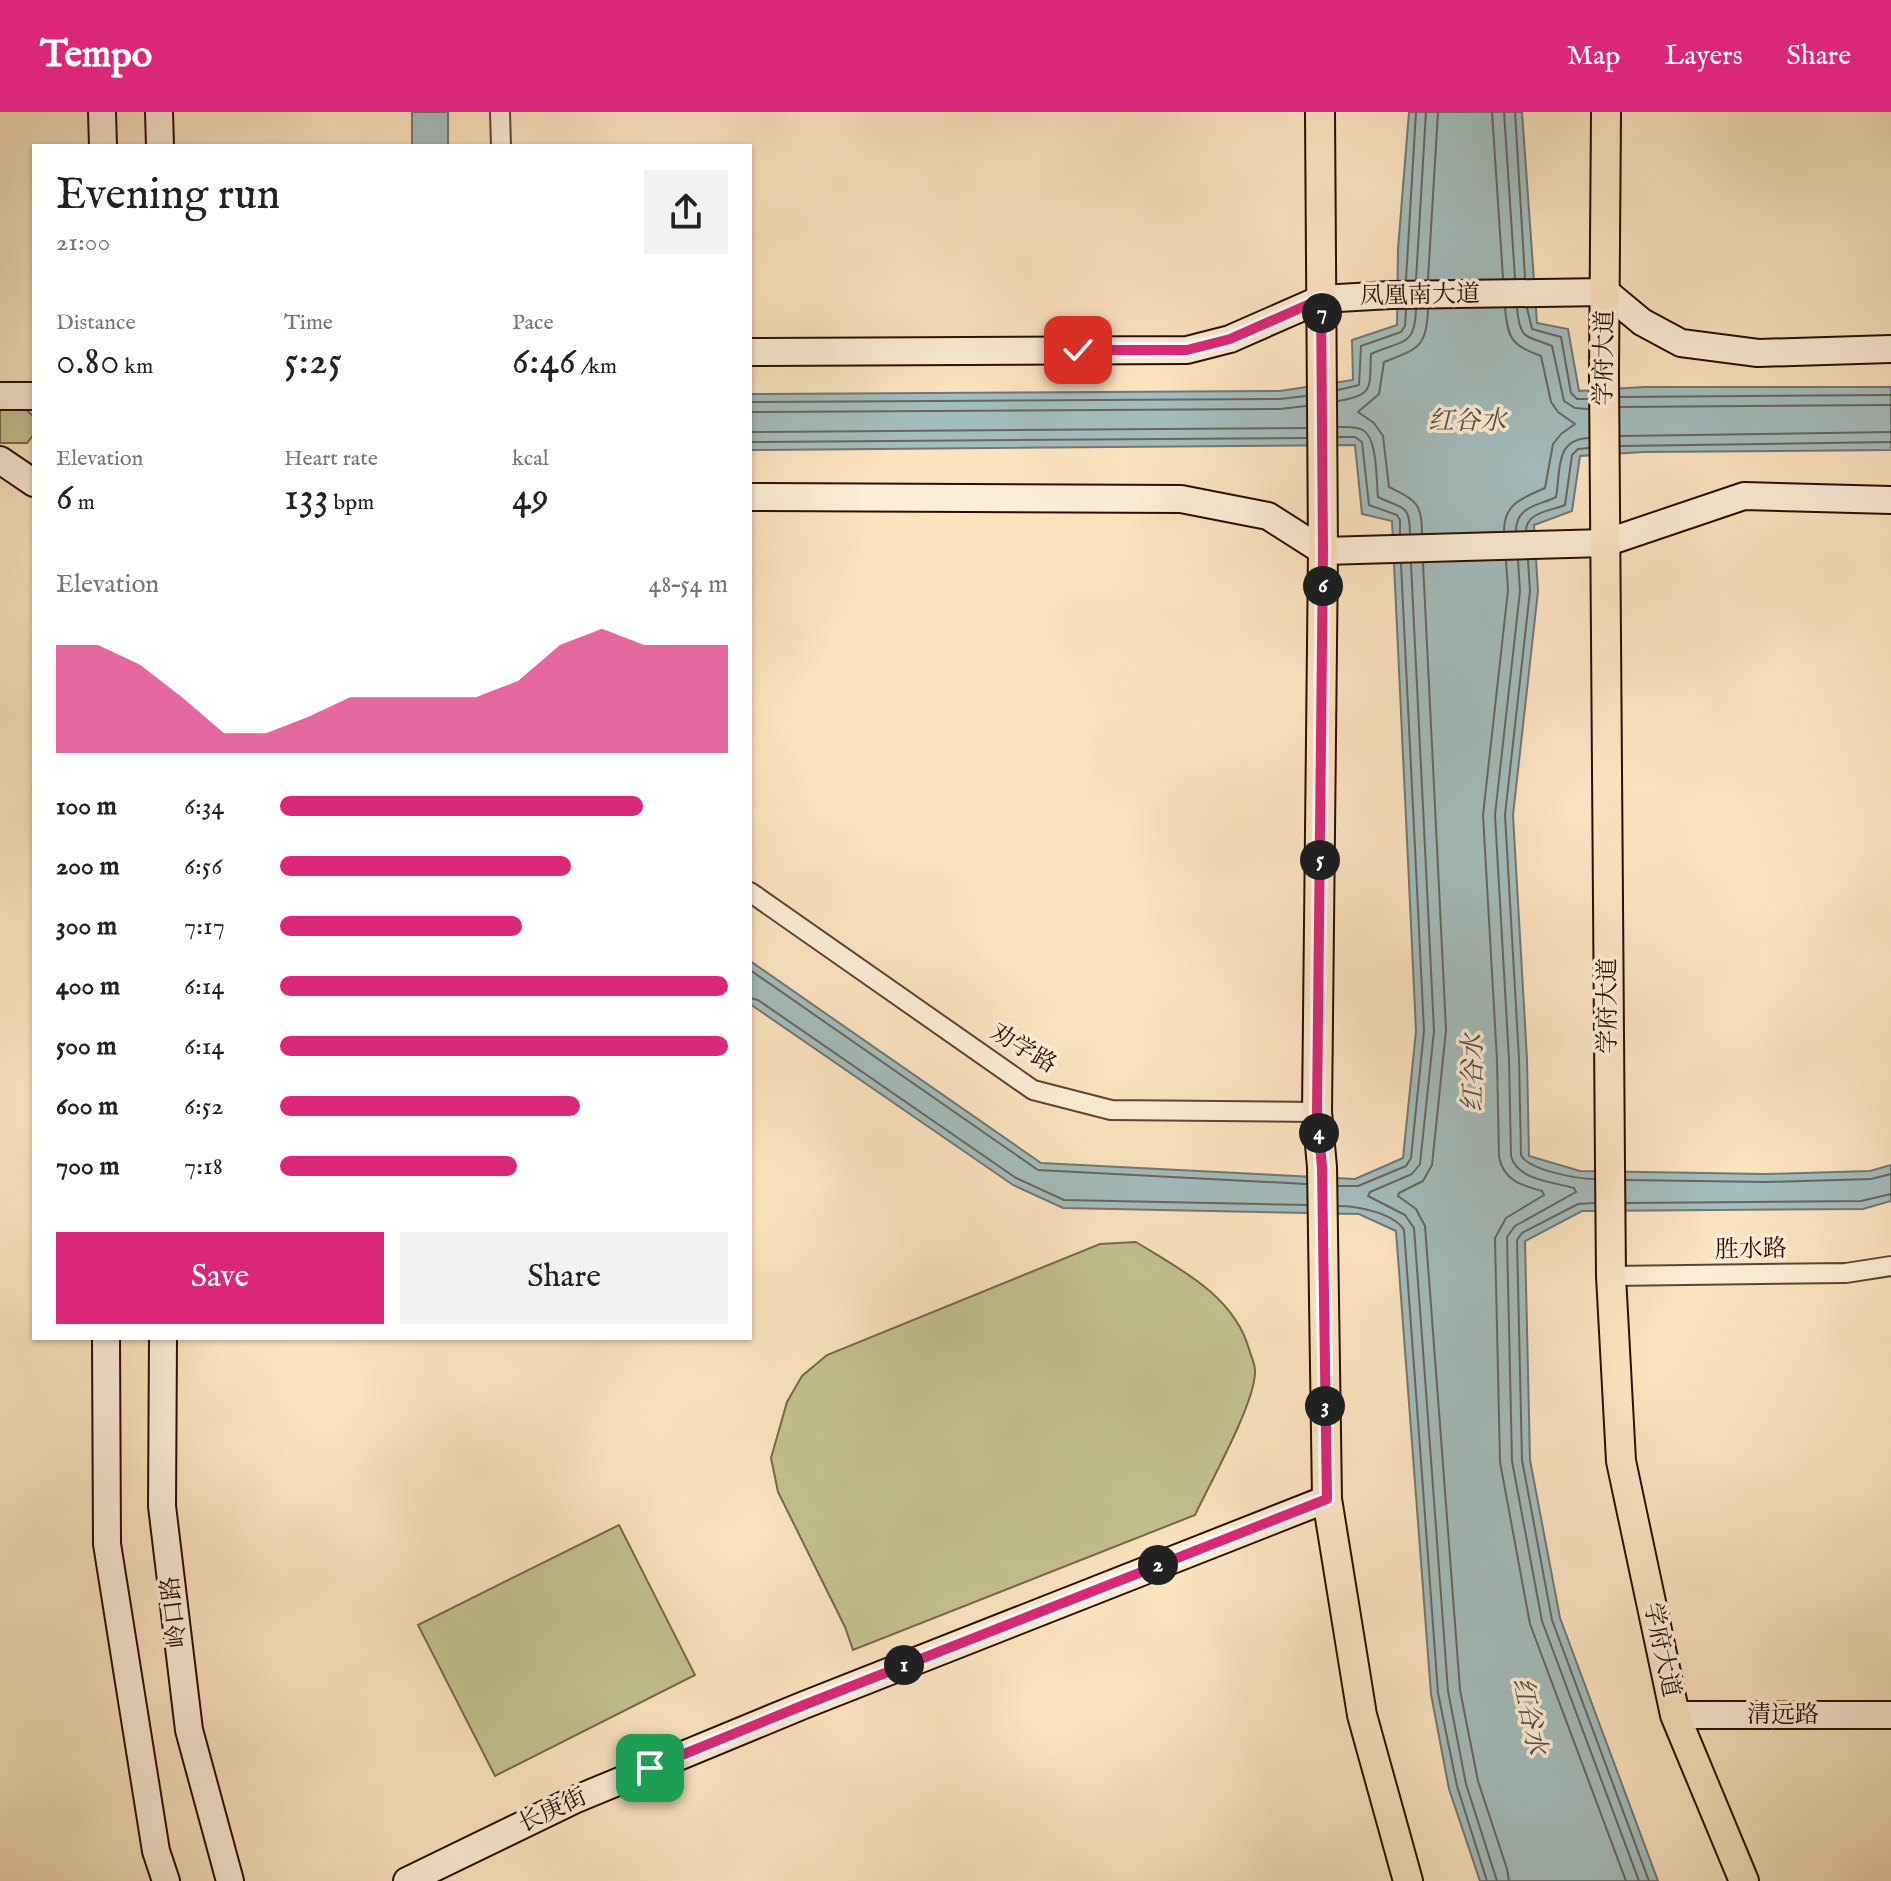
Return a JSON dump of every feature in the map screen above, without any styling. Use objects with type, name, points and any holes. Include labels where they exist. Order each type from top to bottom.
[{"type":"main road","points":[[102,112],[103,144]]},
{"type":"main road","points":[[159,112],[160,144]]},
{"type":"main road","points":[[1320,112],[1324,471],[1317,1112],[1322,1167],[1327,1499],[1362,1715],[1408,1881]]},
{"type":"main road","name":"学府大道","points":[[1606,112],[1604,374],[1611,1276],[1621,1461],[1675,1715],[1744,1881]]},
{"type":"main road","points":[[1606,292],[1642,322],[1681,343],[1758,353],[1891,349]]},
{"type":"main road","name":"凤凰南大道","points":[[752,352],[1187,350],[1230,339],[1321,299],[1606,292]]},
{"type":"main road","points":[[0,396],[32,396]]},
{"type":"main road","points":[[0,460],[32,460]]},
{"type":"main road","points":[[0,460],[32,482]]},
{"type":"main road","points":[[752,497],[1181,499],[1268,516],[1323,551],[1605,543],[1744,496],[1891,500]]},
{"type":"main road","points":[[106,1340],[107,1544],[156,1851],[166,1881]]},
{"type":"main road","name":"岭口路","points":[[163,1340],[162,1506],[189,1730],[230,1881]]},
{"type":"main road","name":"长庚街","points":[[407,1881],[588,1794],[804,1705],[1327,1499]]},
{"type":"main road","name":"清远路","points":[[1675,1715],[1891,1715]]},
{"type":"street","points":[[500,112],[501,144]]},
{"type":"street","name":"劝学路","points":[[752,893],[1033,1090],[1111,1110],[1317,1112]]},
{"type":"street","name":"胜水路","points":[[1611,1276],[1846,1273],[1891,1266]]},
{"type":"shaded area","points":[[21,405],[32,415],[32,437],[27,443],[0,443],[0,406]]},
{"type":"shaded area","points":[[1136,1242],[1187,1274],[1218,1299],[1242,1330],[1255,1367],[1253,1387],[1240,1424],[1195,1515],[853,1650],[845,1627],[778,1492],[771,1458],[787,1402],[802,1376],[827,1355],[1100,1244]]},
{"type":"shaded area","points":[[619,1525],[695,1675],[495,1776],[418,1625]]},
{"type":"water","points":[[412,112],[448,112],[448,144],[412,144]]},
{"type":"water","name":"红谷水","points":[[1409,112],[1522,112],[1537,323],[1568,329],[1579,391],[1644,387],[1891,387],[1891,450],[1643,452],[1580,456],[1572,511],[1534,525],[1538,591],[1513,815],[1527,1059],[1529,1156],[1580,1171],[1766,1174],[1870,1171],[1891,1165],[1891,1201],[1863,1209],[1582,1211],[1525,1241],[1530,1460],[1560,1618],[1658,1881],[1480,1881],[1449,1789],[1431,1694],[1396,1231],[1359,1214],[1063,1208],[1013,1185],[752,1005],[752,962],[1041,1163],[1355,1179],[1403,1158],[1416,1031],[1392,521],[1362,514],[1355,445],[752,450],[752,394],[1280,391],[1353,380],[1352,340],[1397,325],[1398,249]]},
{"type":"route","points":[[650,1768],[1327,1499],[1322,1167],[1317,1112],[1324,471],[1321,299],[1230,339],[1187,350],[1078,350]]}]
